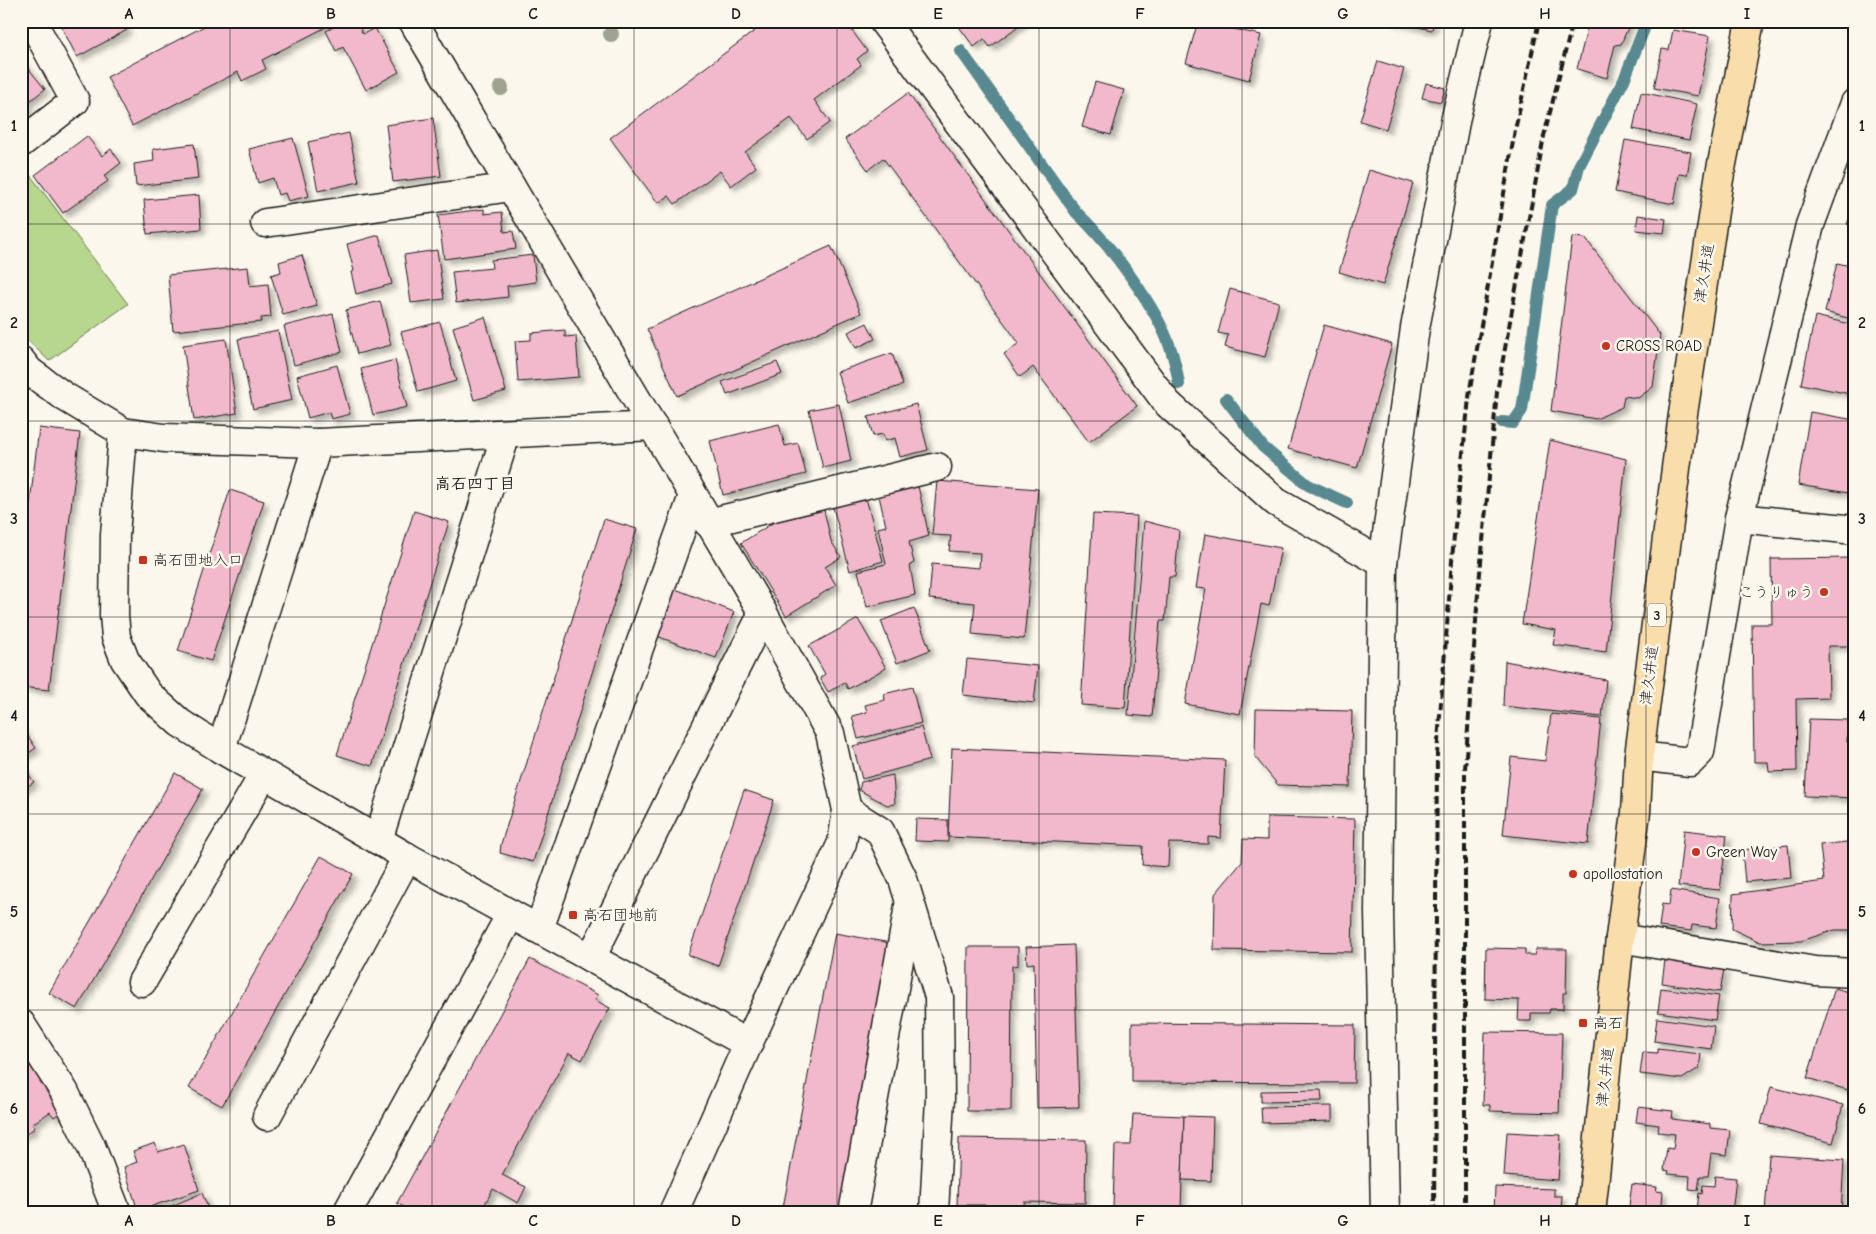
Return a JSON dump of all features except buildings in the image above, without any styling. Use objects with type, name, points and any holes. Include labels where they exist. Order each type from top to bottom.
[{"type":"main road","name":"津久井道","points":[[1591,1213],[1620,938],[1636,812],[1639,756],[1683,414],[1716,199],[1750,21]]},
{"type":"street","points":[[21,143],[75,101],[32,21]]},
{"type":"street","points":[[413,21],[653,426],[692,496],[763,613],[830,733],[847,810],[842,843],[748,1044],[673,1213]]},
{"type":"street","points":[[883,21],[1167,403],[1276,502],[1383,563]]},
{"type":"street","points":[[1385,1213],[1379,912],[1383,563],[1415,328],[1456,117],[1479,21]]},
{"type":"street","points":[[1639,756],[1690,762],[1700,752],[1739,518],[1810,225],[1855,103]]},
{"type":"street","points":[[265,224],[511,187]]},
{"type":"street","points":[[21,361],[29,371],[65,396],[124,432],[164,438],[318,443],[653,426]]},
{"type":"street","points":[[124,432],[115,536],[114,615],[116,638],[126,660],[148,694],[180,723],[221,749],[407,858],[748,1044]]},
{"type":"street","points":[[378,840],[506,434]]},
{"type":"street","points":[[221,749],[318,443]]},
{"type":"street","points":[[708,523],[937,467]]},
{"type":"street","points":[[539,929],[692,496]]},
{"type":"street","points":[[1739,518],[1855,530]]},
{"type":"street","points":[[591,958],[763,613]]},
{"type":"street","points":[[142,982],[264,774]]},
{"type":"street","points":[[847,810],[880,831],[903,879],[939,997],[940,1098],[934,1213]]},
{"type":"street","points":[[267,1116],[407,858]]},
{"type":"street","points":[[853,1213],[910,902]]},
{"type":"street","points":[[347,1213],[511,914]]},
{"type":"street","points":[[1620,938],[1815,971],[1855,973]]},
{"type":"street","points":[[21,1024],[64,1092],[91,1146],[117,1213]]},
{"type":"green space","points":[[21,163],[128,304],[49,361],[21,334]]},
{"type":"waterway","points":[[1502,422],[1513,423],[1522,410],[1552,205],[1573,189],[1579,166],[1624,80],[1647,21]]},
{"type":"waterway","points":[[961,51],[1076,212],[1103,240],[1131,276],[1164,333],[1174,358],[1179,384]]},
{"type":"waterway","points":[[1226,399],[1263,447],[1308,485],[1347,503]]},
{"type":"railway","points":[[1434,1213],[1437,754],[1454,535],[1470,389],[1515,130],[1539,21]]},
{"type":"railway","points":[[1465,1213],[1465,769],[1478,594],[1497,392],[1544,136],[1573,21]]},
{"type":"place","name":"CROSS ROAD","points":[[1606,346]]},
{"type":"place","name":"高石団地入口","points":[[143,560]]},
{"type":"place","name":"こうりゅう","points":[[1824,592]]},
{"type":"place","name":"Green Way","points":[[1696,852]]},
{"type":"place","name":"apollostation","points":[[1573,874]]},
{"type":"place","name":"高石団地前","points":[[573,915]]},
{"type":"place","name":"高石","points":[[1583,1023]]},
{"type":"district","name":"高石四丁目","points":[[475,483]]}]
